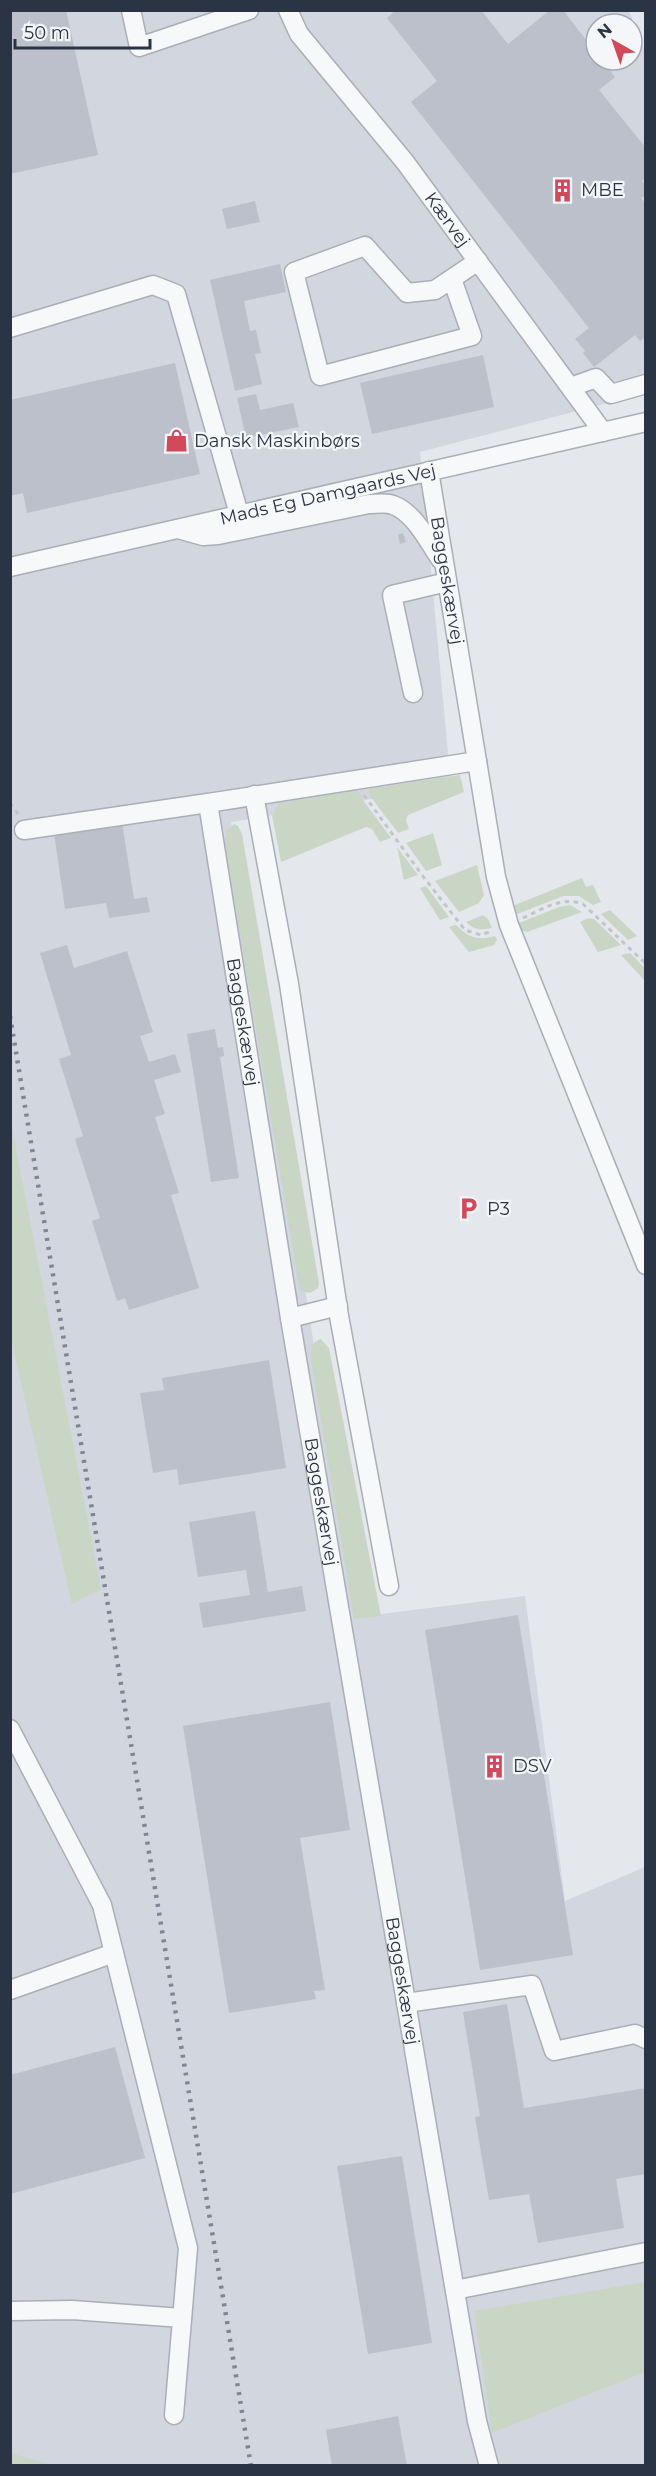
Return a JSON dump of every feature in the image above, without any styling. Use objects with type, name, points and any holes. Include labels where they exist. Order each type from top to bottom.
[{"type":"street","points":[[131,10],[139,47],[249,10]]},
{"type":"street","name":"Kærvej","points":[[288,10],[299,34],[405,162],[603,432]]},
{"type":"street","points":[[452,279],[472,336],[320,376],[294,272],[365,246],[407,293],[435,290],[478,261]]},
{"type":"street","points":[[10,328],[153,285],[176,294],[238,514]]},
{"type":"street","points":[[571,387],[596,378],[611,394],[645,384]]},
{"type":"street","name":"Mads Eg Damgaards Vej","points":[[10,567],[645,422]]},
{"type":"street","name":"Baggeskærvej","points":[[429,471],[496,877],[509,925],[645,1265]]},
{"type":"street","points":[[175,528],[203,537],[369,504],[393,505],[415,523],[445,573],[392,595],[413,693]]},
{"type":"street","points":[[22,824],[207,803],[477,761]]},
{"type":"street","points":[[254,795],[289,984],[338,1306],[389,1587]]},
{"type":"street","name":"Baggeskærvej","points":[[207,803],[290,1318],[454,2290],[477,2421],[489,2466]]},
{"type":"street","points":[[290,1318],[338,1306]]},
{"type":"street","points":[[10,1729],[102,1905],[188,2248],[174,2415]]},
{"type":"street","points":[[10,1990],[114,1953]]},
{"type":"street","points":[[406,2003],[532,1984],[554,2051],[635,2034],[645,2039]]},
{"type":"street","points":[[454,2290],[645,2252]]},
{"type":"street","points":[[10,2311],[72,2310],[182,2318]]},
{"type":"path","points":[[10,804],[22,824]]},
{"type":"shaded area","points":[[10,11],[629,11],[584,12],[584,72],[644,72],[644,49],[645,52],[645,393],[420,452],[451,786],[231,822],[357,1617],[525,1596],[565,1901],[645,1867],[645,2465],[52,2466],[11,2453]]},
{"type":"green space","points":[[460,775],[464,792],[408,815],[406,820],[409,829],[398,833],[370,796],[369,789]]},
{"type":"green space","points":[[358,790],[391,838],[380,842],[372,829],[366,827],[281,862],[272,815],[279,803]]},
{"type":"green space","points":[[234,824],[238,826],[242,834],[319,1283],[318,1288],[310,1293],[301,1291],[299,1286],[225,844],[227,830]]},
{"type":"green space","points":[[433,833],[442,865],[426,871],[406,843]]},
{"type":"green space","points":[[397,847],[418,875],[404,880]]},
{"type":"green space","points":[[477,865],[484,895],[479,903],[459,912],[435,881]]},
{"type":"green space","points":[[582,878],[586,887],[593,885],[601,902],[593,905],[579,896],[563,896],[515,915],[513,910],[515,905]]},
{"type":"green space","points":[[426,886],[449,917],[440,920],[420,888]]},
{"type":"green space","points":[[570,905],[582,912],[527,932],[520,930],[519,923]]},
{"type":"green space","points":[[610,910],[637,936],[628,940],[601,914]]},
{"type":"green space","points":[[483,915],[488,919],[492,928],[478,929],[466,922]]},
{"type":"green space","points":[[588,918],[594,919],[621,945],[598,952],[580,922]]},
{"type":"green space","points":[[456,925],[474,937],[495,936],[497,940],[494,945],[469,952],[449,927]]},
{"type":"green space","points":[[630,953],[645,968],[645,981],[621,955]]},
{"type":"green space","points":[[10,1117],[101,1589],[72,1604],[11,1339]]},
{"type":"green space","points":[[321,1339],[329,1348],[381,1616],[354,1619],[311,1360],[312,1347]]},
{"type":"green space","points":[[645,2282],[645,2372],[492,2433],[474,2311]]},
{"type":"green space","points":[[11,2453],[52,2465],[11,2465]]},
{"type":"building","points":[[10,10],[66,10],[98,155],[10,174]]},
{"type":"building","name":"MBE","points":[[396,10],[481,10],[508,44],[550,10],[563,10],[584,37],[584,72],[611,72],[615,77],[599,90],[646,148],[646,178],[642,181],[646,186],[646,195],[641,198],[646,204],[646,337],[640,341],[635,335],[594,367],[575,339],[589,328],[411,102],[437,81],[387,18]]},
{"type":"building","points":[[255,201],[260,222],[227,229],[222,209]]},
{"type":"building","points":[[280,264],[286,292],[244,301],[250,331],[256,330],[261,353],[255,354],[262,384],[235,391],[210,280]]},
{"type":"building","points":[[483,355],[494,407],[372,434],[360,383]]},
{"type":"building","points":[[175,363],[200,474],[27,513],[23,493],[10,496],[10,400]]},
{"type":"building","points":[[256,394],[260,410],[293,403],[299,427],[246,438],[237,398]]},
{"type":"building","points":[[403,533],[406,542],[400,544],[398,535]]},
{"type":"building","points":[[122,822],[134,899],[147,897],[150,912],[109,918],[106,903],[65,909],[54,833]]},
{"type":"building","points":[[67,945],[74,968],[127,951],[153,1032],[140,1036],[149,1062],[175,1054],[181,1072],[154,1080],[165,1114],[155,1117],[179,1193],[171,1195],[199,1288],[129,1310],[125,1298],[117,1301],[92,1221],[100,1218],[75,1139],[83,1136],[59,1059],[71,1055],[40,953]]},
{"type":"building","points":[[215,1029],[218,1048],[223,1047],[224,1056],[220,1057],[239,1178],[211,1182],[187,1034]]},
{"type":"building","points":[[269,1360],[286,1468],[179,1485],[177,1469],[153,1473],[140,1393],[164,1390],[162,1378]]},
{"type":"building","points":[[255,1511],[268,1592],[302,1586],[306,1611],[203,1628],[199,1603],[250,1595],[246,1570],[198,1577],[189,1522]]},
{"type":"building","name":"DSV","points":[[518,1615],[573,1955],[480,1970],[425,1630]]},
{"type":"building","points":[[330,1702],[350,1830],[300,1838],[325,1990],[314,1991],[316,1999],[229,2013],[183,1726]]},
{"type":"building","points":[[507,2004],[524,2108],[646,2088],[646,2174],[616,2179],[624,2228],[538,2243],[529,2194],[489,2200],[475,2117],[480,2116],[463,2012]]},
{"type":"building","points":[[115,2047],[145,2158],[10,2194],[10,2075]]},
{"type":"building","points":[[402,2156],[432,2343],[368,2354],[337,2166]]},
{"type":"building","points":[[398,2416],[407,2466],[332,2466],[326,2430]]},
{"type":"railway","points":[[10,1016],[251,2466]]},
{"type":"place","name":"MBE","points":[[563,190]]},
{"type":"place","name":"Dansk Maskinbørs","points":[[176,441]]},
{"type":"place","name":"P3","points":[[469,1209]]},
{"type":"place","name":"DSV","points":[[495,1766]]}]
